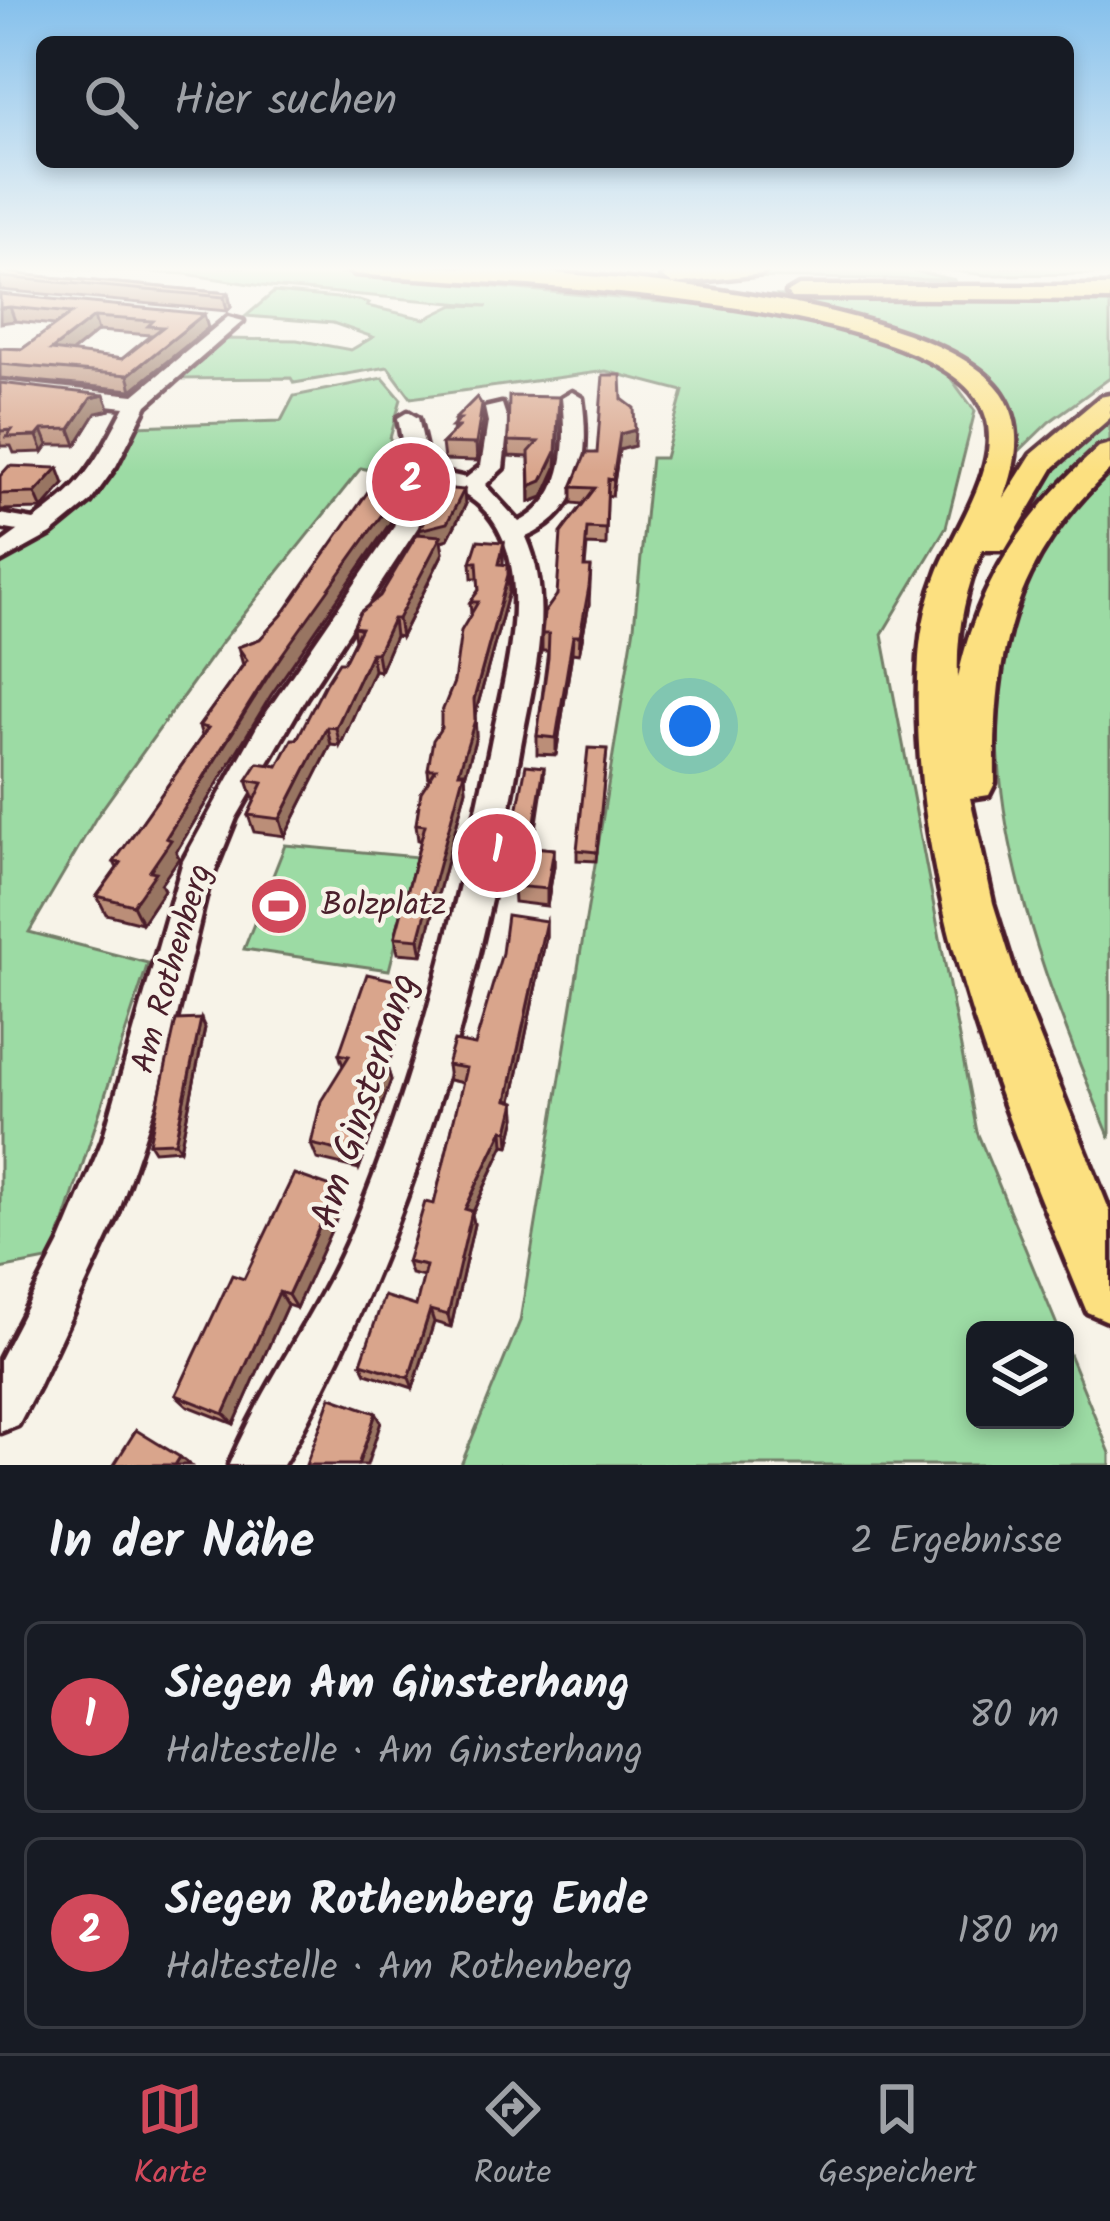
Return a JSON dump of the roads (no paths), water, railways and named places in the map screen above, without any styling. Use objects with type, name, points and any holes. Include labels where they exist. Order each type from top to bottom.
[{"type":"highway","points":[[890,335],[962,368],[991,398],[1003,434],[999,464],[942,624],[938,693],[955,835],[1009,1029],[1110,1288]]},
{"type":"highway","points":[[969,541],[1027,458],[1066,420],[1110,389]]},
{"type":"highway","points":[[1110,403],[1042,463],[992,545],[964,658],[962,704],[999,925],[1028,1022],[1110,1225]]},
{"type":"highway","points":[[973,783],[971,720],[979,653],[1002,584],[1035,529],[1110,453]]},
{"type":"street","points":[[0,555],[43,529],[82,497],[105,466],[138,402],[217,335]]},
{"type":"street","points":[[0,387],[138,402]]},
{"type":"street","points":[[515,533],[549,517],[568,488],[572,398]]},
{"type":"street","points":[[408,418],[422,476],[446,476],[471,485],[492,468],[498,422],[495,408]]},
{"type":"street","name":"Am Rothenberg","points":[[0,1408],[76,1268],[105,1191],[138,1096],[200,862],[243,777],[406,526],[422,476]]},
{"type":"street","name":"Am Ginsterhang","points":[[255,1465],[318,1354],[371,1240],[418,1110],[470,910],[527,627],[530,590],[515,533],[471,485]]},
{"type":"street","points":[[0,521],[43,529]]},
{"type":"place","name":"Siegen Rothenberg Ende","points":[[411,482]]},
{"type":"place","name":"Siegen Am Ginsterhang","points":[[497,853]]},
{"type":"place","name":"Bolzplatz","points":[[279,906]]}]
